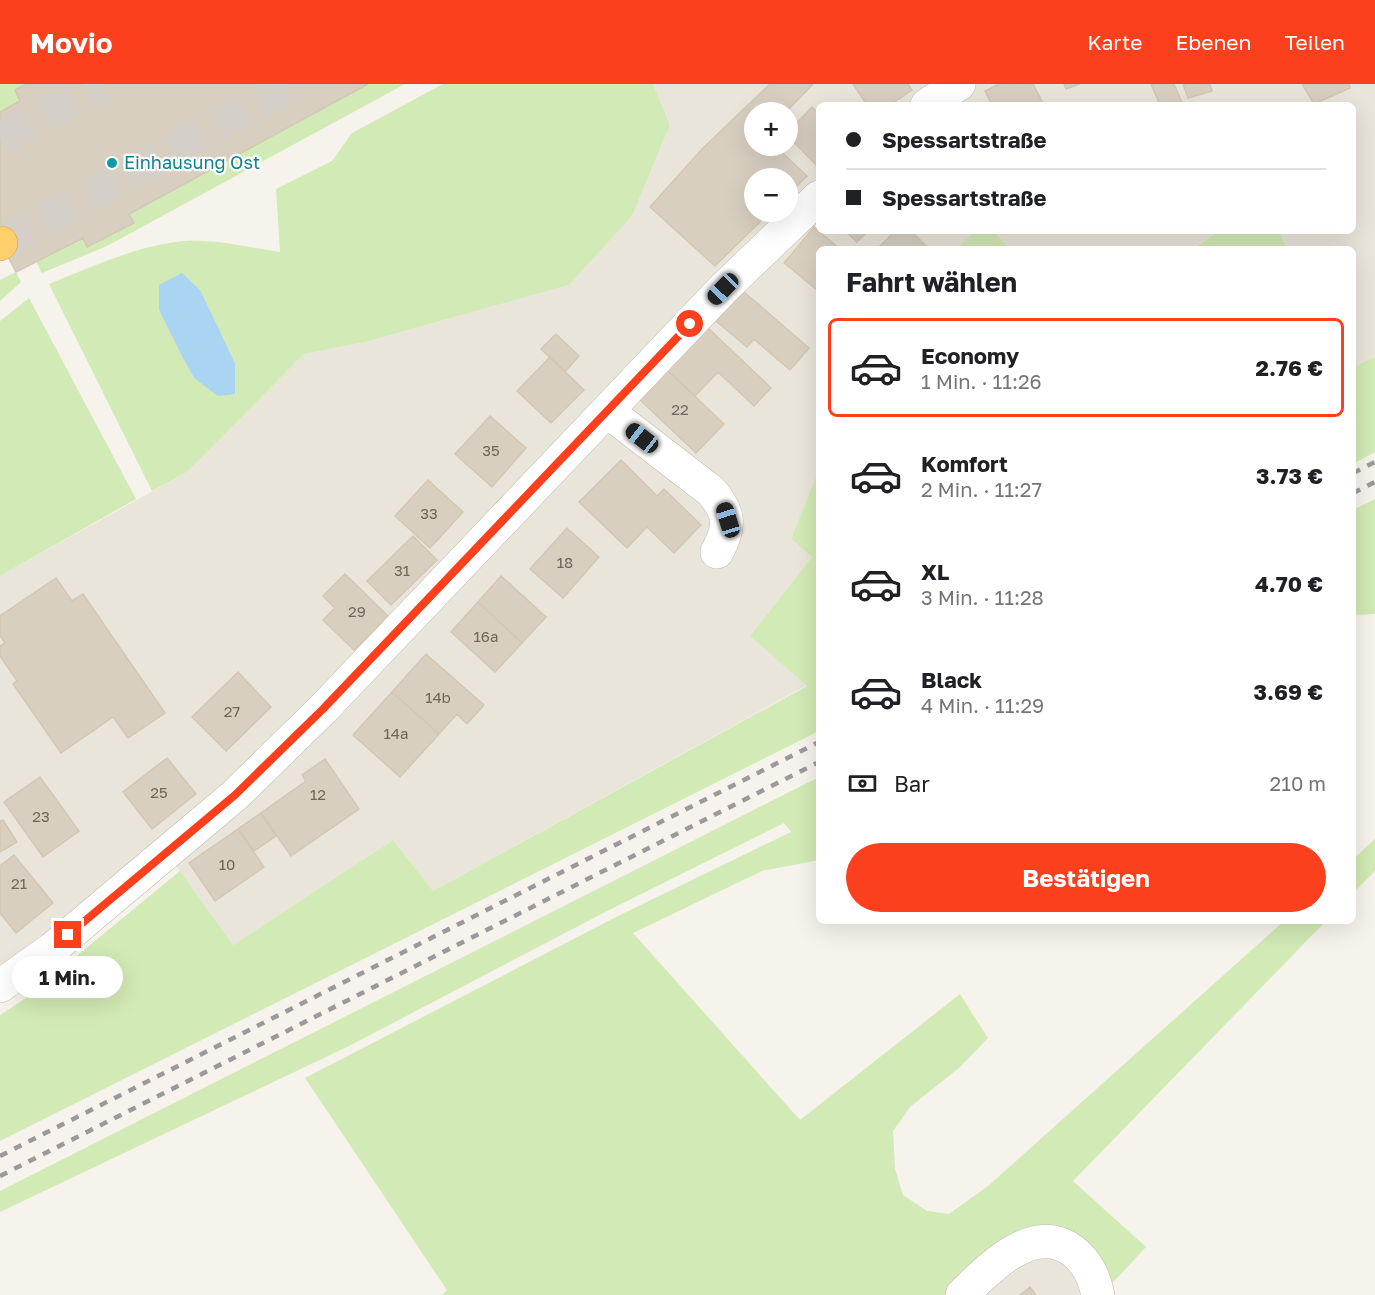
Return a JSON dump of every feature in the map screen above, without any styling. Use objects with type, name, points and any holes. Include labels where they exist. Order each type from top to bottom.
[{"type":"street","points":[[932,102],[959,84]]},
{"type":"street","points":[[0,986],[52,949],[235,795],[323,709],[723,289],[816,200]]},
{"type":"street","points":[[607,411],[711,491],[723,505],[728,520],[725,537],[717,552]]},
{"type":"street","points":[[962,1295],[1001,1260],[1020,1248],[1041,1242],[1057,1243],[1070,1249],[1083,1260],[1092,1275],[1098,1294]]},
{"type":"shaded area","points":[[653,84],[1375,84],[1375,357],[1356,366],[1356,246],[1286,246],[1280,234],[1356,234],[1356,102],[816,102],[816,234],[972,234],[958,246],[816,246],[816,476],[791,539],[812,557],[750,636],[807,685],[433,891],[393,840],[233,945],[167,853],[0,970],[0,576],[187,472],[304,354],[369,341],[569,285],[632,216],[670,125]]},
{"type":"shaded area","points":[[996,234],[1214,234],[1196,246],[1006,246]]},
{"type":"shaded area","points":[[1054,1242],[1106,1295],[972,1295]]},
{"type":"green space","points":[[0,84],[26,84],[15,90],[20,101],[0,112]]},
{"type":"green space","points":[[368,84],[405,84],[107,246],[42,273],[36,262],[83,238],[88,247],[133,224],[129,214]]},
{"type":"green space","points":[[443,84],[653,84],[670,125],[632,216],[569,285],[369,341],[304,354],[187,472],[152,491],[49,284],[127,254],[175,242],[214,242],[280,252],[276,189],[332,161],[352,133]],"holes":[[[159,310],[223,338],[235,363],[194,378]]]},
{"type":"green space","points":[[972,234],[996,234],[1006,246],[958,246]]},
{"type":"green space","points":[[1214,234],[1280,234],[1286,246],[1196,246]]},
{"type":"green space","points":[[16,272],[21,282],[0,301],[0,280]]},
{"type":"green space","points":[[29,298],[136,499],[0,576],[0,321]]},
{"type":"green space","points":[[1375,357],[1375,452],[1356,462],[1356,366]]},
{"type":"green space","points":[[816,476],[816,733],[0,1141],[0,1015],[23,1000],[180,871],[233,945],[393,840],[433,891],[807,686],[750,636],[812,557],[791,539]]},
{"type":"green space","points":[[1375,499],[1375,614],[1356,615],[1356,508]]},
{"type":"green space","points":[[816,779],[816,861],[762,871],[633,933],[800,1120],[960,994],[988,1038],[960,1067],[910,1107],[893,1131],[895,1169],[903,1195],[927,1211],[949,1214],[988,1186],[1281,924],[1323,924],[1073,1181],[1146,1247],[1105,1291],[1054,1242],[972,1295],[442,1295],[447,1290],[305,1078],[618,916],[791,832],[784,823],[611,909],[349,1046],[0,1212],[0,1191]]},
{"type":"green space","points":[[1375,839],[1375,871],[1356,890],[1356,856]]},
{"type":"water","points":[[182,273],[200,290],[235,363],[235,394],[218,396],[194,378],[159,310],[159,285]]},
{"type":"building","name":"Einhausung Ost","points":[[26,84],[368,84],[129,214],[134,223],[87,247],[83,238],[16,272],[0,241],[0,112],[20,101],[15,90]]},
{"type":"building","points":[[770,84],[813,84],[796,102],[751,102]]},
{"type":"building","points":[[853,84],[908,84],[912,90],[894,102],[865,102]]},
{"type":"building","points":[[999,84],[1033,84],[1042,102],[990,102],[985,91]]},
{"type":"building","points":[[1064,84],[1080,84],[1066,89]]},
{"type":"building","points":[[1151,84],[1174,84],[1182,102],[1159,102]]},
{"type":"building","points":[[1183,84],[1210,84],[1212,91],[1188,98]]},
{"type":"building","points":[[1302,84],[1349,84],[1350,88],[1318,102],[1313,102]]},
{"type":"building","points":[[812,107],[816,111],[816,165],[798,146],[798,122]]},
{"type":"building","points":[[744,109],[744,156],[786,156],[807,176],[798,185],[798,168],[744,168],[744,222],[760,222],[715,266],[650,207],[702,149]]},
{"type":"building","points":[[814,227],[816,234],[822,234],[836,246],[816,246],[816,289],[784,263]]},
{"type":"building","points":[[848,234],[865,234],[857,242]]},
{"type":"building","points":[[892,234],[914,234],[926,246],[880,246]]},
{"type":"building","points":[[743,291],[809,348],[790,370],[754,339],[747,347],[716,321]]},
{"type":"building","points":[[705,325],[771,388],[754,406],[718,372],[695,396],[664,367]]},
{"type":"building","points":[[556,334],[579,356],[565,372],[541,349]]},
{"type":"building","points":[[550,357],[584,390],[551,423],[517,391]]},
{"type":"building","points":[[664,367],[724,424],[696,453],[636,396]]},
{"type":"building","points":[[490,416],[526,448],[492,487],[455,454]]},
{"type":"building","points":[[621,460],[657,496],[664,489],[701,525],[674,553],[647,527],[627,548],[579,502]]},
{"type":"building","points":[[428,480],[463,512],[430,548],[395,516]]},
{"type":"building","points":[[567,528],[599,557],[563,598],[530,569]]},
{"type":"building","points":[[413,536],[437,560],[391,605],[367,581]]},
{"type":"building","points":[[345,574],[388,616],[354,650],[323,620],[335,608],[323,596]]},
{"type":"building","points":[[501,576],[546,617],[522,643],[478,602]]},
{"type":"building","points":[[56,578],[72,601],[83,594],[165,713],[128,738],[113,717],[61,753],[13,684],[17,681],[0,656],[0,646],[5,643],[0,636],[0,616]]},
{"type":"building","points":[[478,602],[522,643],[495,672],[451,632]]},
{"type":"building","points":[[426,654],[484,705],[467,724],[457,714],[439,734],[392,692]]},
{"type":"building","points":[[238,672],[271,707],[226,751],[192,717]]},
{"type":"building","points":[[392,692],[439,734],[400,777],[353,735]]},
{"type":"building","points":[[167,758],[196,794],[152,829],[123,792]]},
{"type":"building","points":[[325,759],[359,809],[291,856],[261,813],[306,781],[302,775]]},
{"type":"building","points":[[40,777],[79,831],[43,857],[4,802]]},
{"type":"building","points":[[261,813],[276,836],[254,851],[238,829]]},
{"type":"building","points":[[3,820],[17,842],[0,852],[0,821]]},
{"type":"building","points":[[238,829],[264,867],[215,901],[189,863]]},
{"type":"building","points":[[14,855],[53,903],[16,933],[0,913],[0,866]]},
{"type":"building","points":[[1030,1287],[1036,1295],[1020,1295]]},
{"type":"tunnel","points":[[0,138],[104,84]]},
{"type":"tunnel","points":[[1,243],[293,84]]},
{"type":"railway","points":[[1356,472],[1375,462]]},
{"type":"railway","points":[[1356,492],[1375,482]]},
{"type":"railway","points":[[0,1156],[816,744]]},
{"type":"railway","points":[[0,1176],[816,764]]},
{"type":"place","name":"Einhausung Ost","points":[[112,163]]},
{"type":"route","points":[[68,935],[235,795],[323,709],[690,324]]}]
